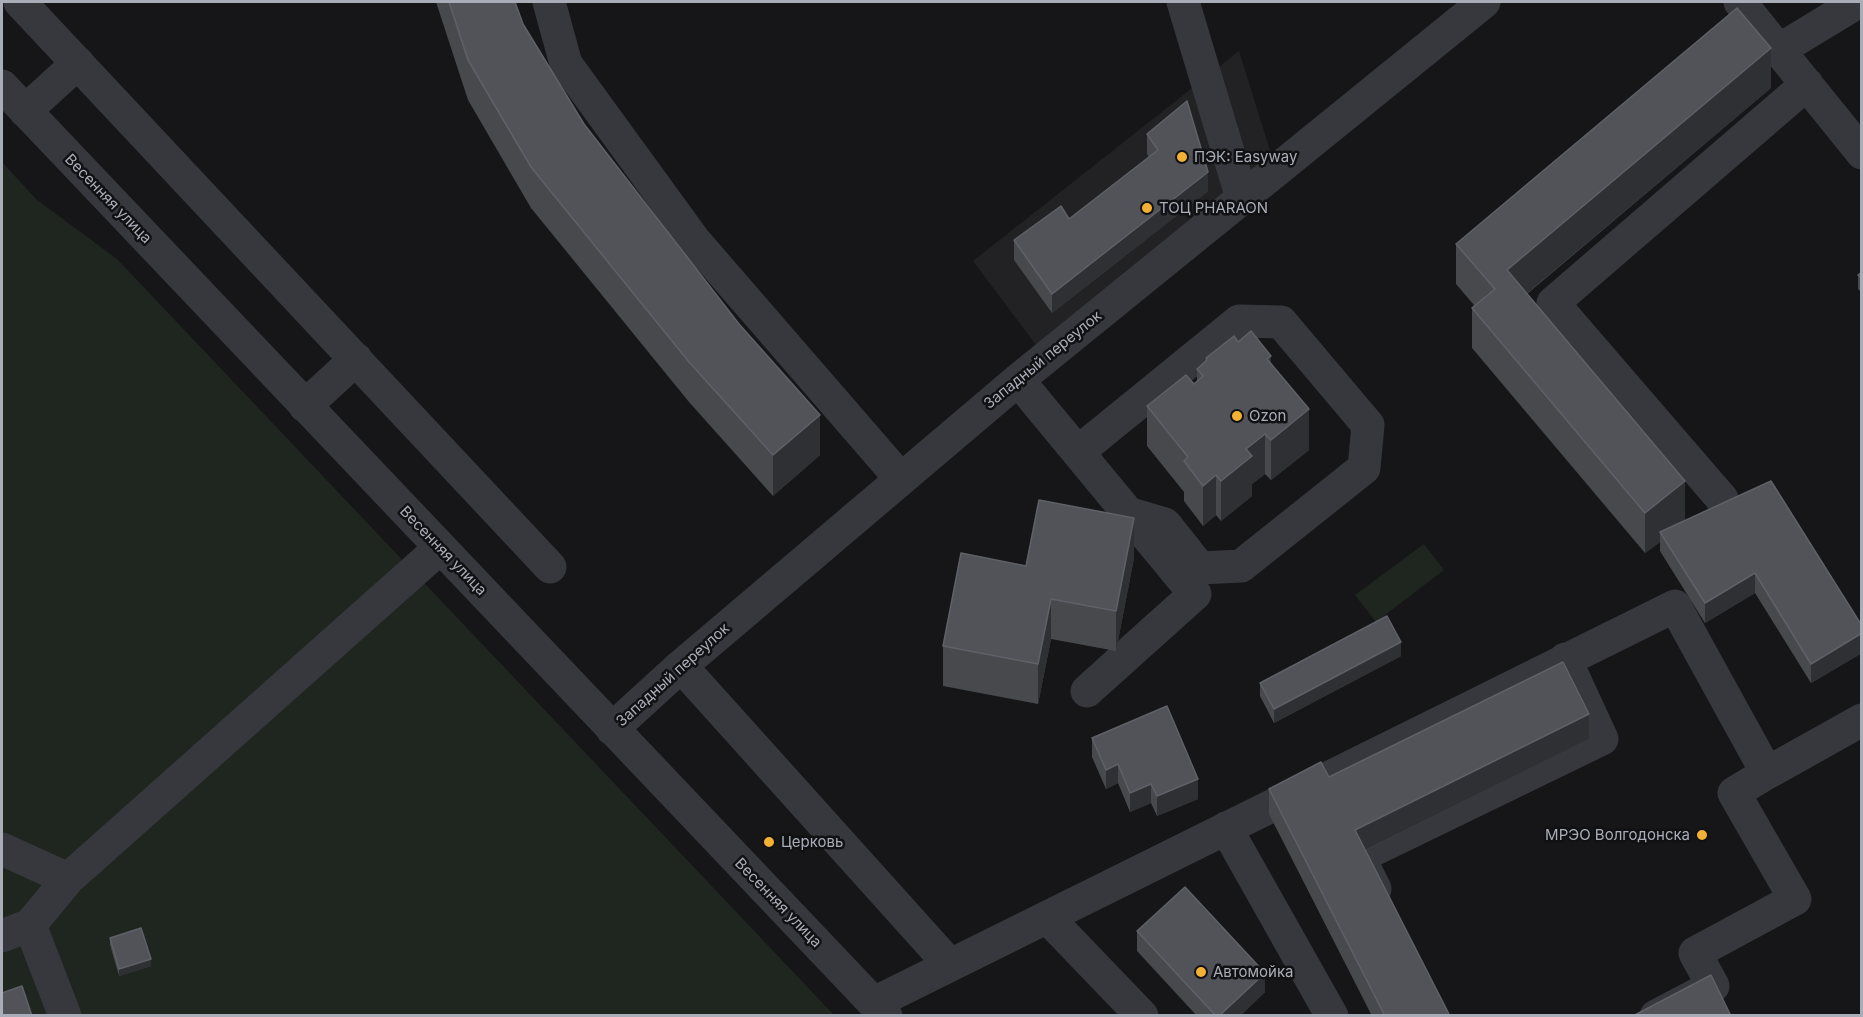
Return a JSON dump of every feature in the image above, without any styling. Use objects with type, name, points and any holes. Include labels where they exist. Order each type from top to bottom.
[{"type":"street","points":[[20,2],[550,567]]},
{"type":"street","points":[[549,2],[567,64],[694,240],[901,479]]},
{"type":"street","points":[[1183,2],[1242,198]]},
{"type":"street","name":"Западный переулок","points":[[612,729],[681,666],[1018,380],[1484,2]]},
{"type":"street","points":[[1740,2],[1862,153]]},
{"type":"street","points":[[1779,50],[1858,2]]},
{"type":"street","points":[[25,111],[78,63]]},
{"type":"street","points":[[1722,499],[1552,303],[1807,84]]},
{"type":"street","name":"Весенняя улица","points":[[2,86],[880,1009]]},
{"type":"street","points":[[1078,452],[1239,321],[1281,322],[1368,425],[1364,468],[1241,566],[1200,568],[1165,524],[1128,513]]},
{"type":"street","points":[[305,406],[356,359]]},
{"type":"street","points":[[1018,380],[1195,594],[1087,692]]},
{"type":"street","points":[[65,1016],[16,931],[69,879],[440,548]]},
{"type":"street","points":[[880,1009],[950,965],[1675,606],[1767,773]]},
{"type":"street","points":[[1392,920],[1359,857],[1602,738],[1565,660]]},
{"type":"street","points":[[681,666],[950,965]]},
{"type":"street","points":[[1656,1016],[1713,986],[1695,953],[1795,899],[1734,793],[1862,720]]},
{"type":"street","points":[[1226,828],[1332,1016]]},
{"type":"street","points":[[2,849],[69,879]]},
{"type":"street","points":[[1047,917],[1142,1016]]},
{"type":"shaded area","points":[[1239,51],[1273,160],[1039,349],[973,261]]},
{"type":"shaded area","points":[[2,162],[37,200],[117,259],[834,1015],[2,1015]]},
{"type":"shaded area","points":[[1424,544],[1444,570],[1376,622],[1355,595]]},
{"type":"building","points":[[449,2],[515,2],[523,24],[584,124],[739,324],[820,415],[773,455],[689,362],[531,167],[468,60]]},
{"type":"building","points":[[1737,8],[1771,48],[1507,270],[1685,481],[1645,513],[1472,308],[1495,289],[1456,244]]},
{"type":"building","name":"ТОЦ PHARAON","points":[[1187,101],[1208,172],[1052,294],[1014,240],[1061,206],[1069,219],[1158,150],[1147,134]]},
{"type":"building","points":[[1251,331],[1271,356],[1267,359],[1309,409],[1271,440],[1265,434],[1246,449],[1252,456],[1221,481],[1216,475],[1203,486],[1184,461],[1188,457],[1147,406],[1186,375],[1194,384],[1203,376],[1197,369],[1207,360],[1206,358],[1234,336],[1238,342]]},
{"type":"building","points":[[1771,481],[1862,626],[1862,633],[1811,664],[1755,573],[1705,603],[1660,532]]},
{"type":"building","points":[[1039,500],[1134,518],[1116,611],[1051,599],[1038,664],[943,646],[961,553],[1026,566]]},
{"type":"building","points":[[1387,616],[1401,642],[1274,709],[1260,683]]},
{"type":"building","points":[[1563,662],[1589,714],[1355,830],[1450,1016],[1385,1016],[1269,789],[1321,762],[1329,777]]},
{"type":"building","points":[[1167,706],[1198,779],[1157,796],[1151,784],[1130,793],[1118,764],[1106,770],[1092,738]]},
{"type":"building","name":"Автомойка","points":[[1185,887],[1265,973],[1219,1016],[1216,1016],[1137,931]]},
{"type":"building","points":[[141,928],[151,959],[119,969],[110,938]]},
{"type":"building","points":[[1711,975],[1731,1016],[1633,1016]]},
{"type":"building","points":[[22,986],[32,1016],[2,1016],[2,993]]},
{"type":"place","name":"ПЭК: Easyway","points":[[1182,157]]},
{"type":"place","name":"ТОЦ PHARAON","points":[[1147,208]]},
{"type":"place","name":"Ozon","points":[[1237,416]]},
{"type":"place","name":"МРЭО Волгодонска","points":[[1702,835]]},
{"type":"place","name":"Церковь","points":[[769,842]]},
{"type":"place","name":"Автомойка","points":[[1201,972]]}]
